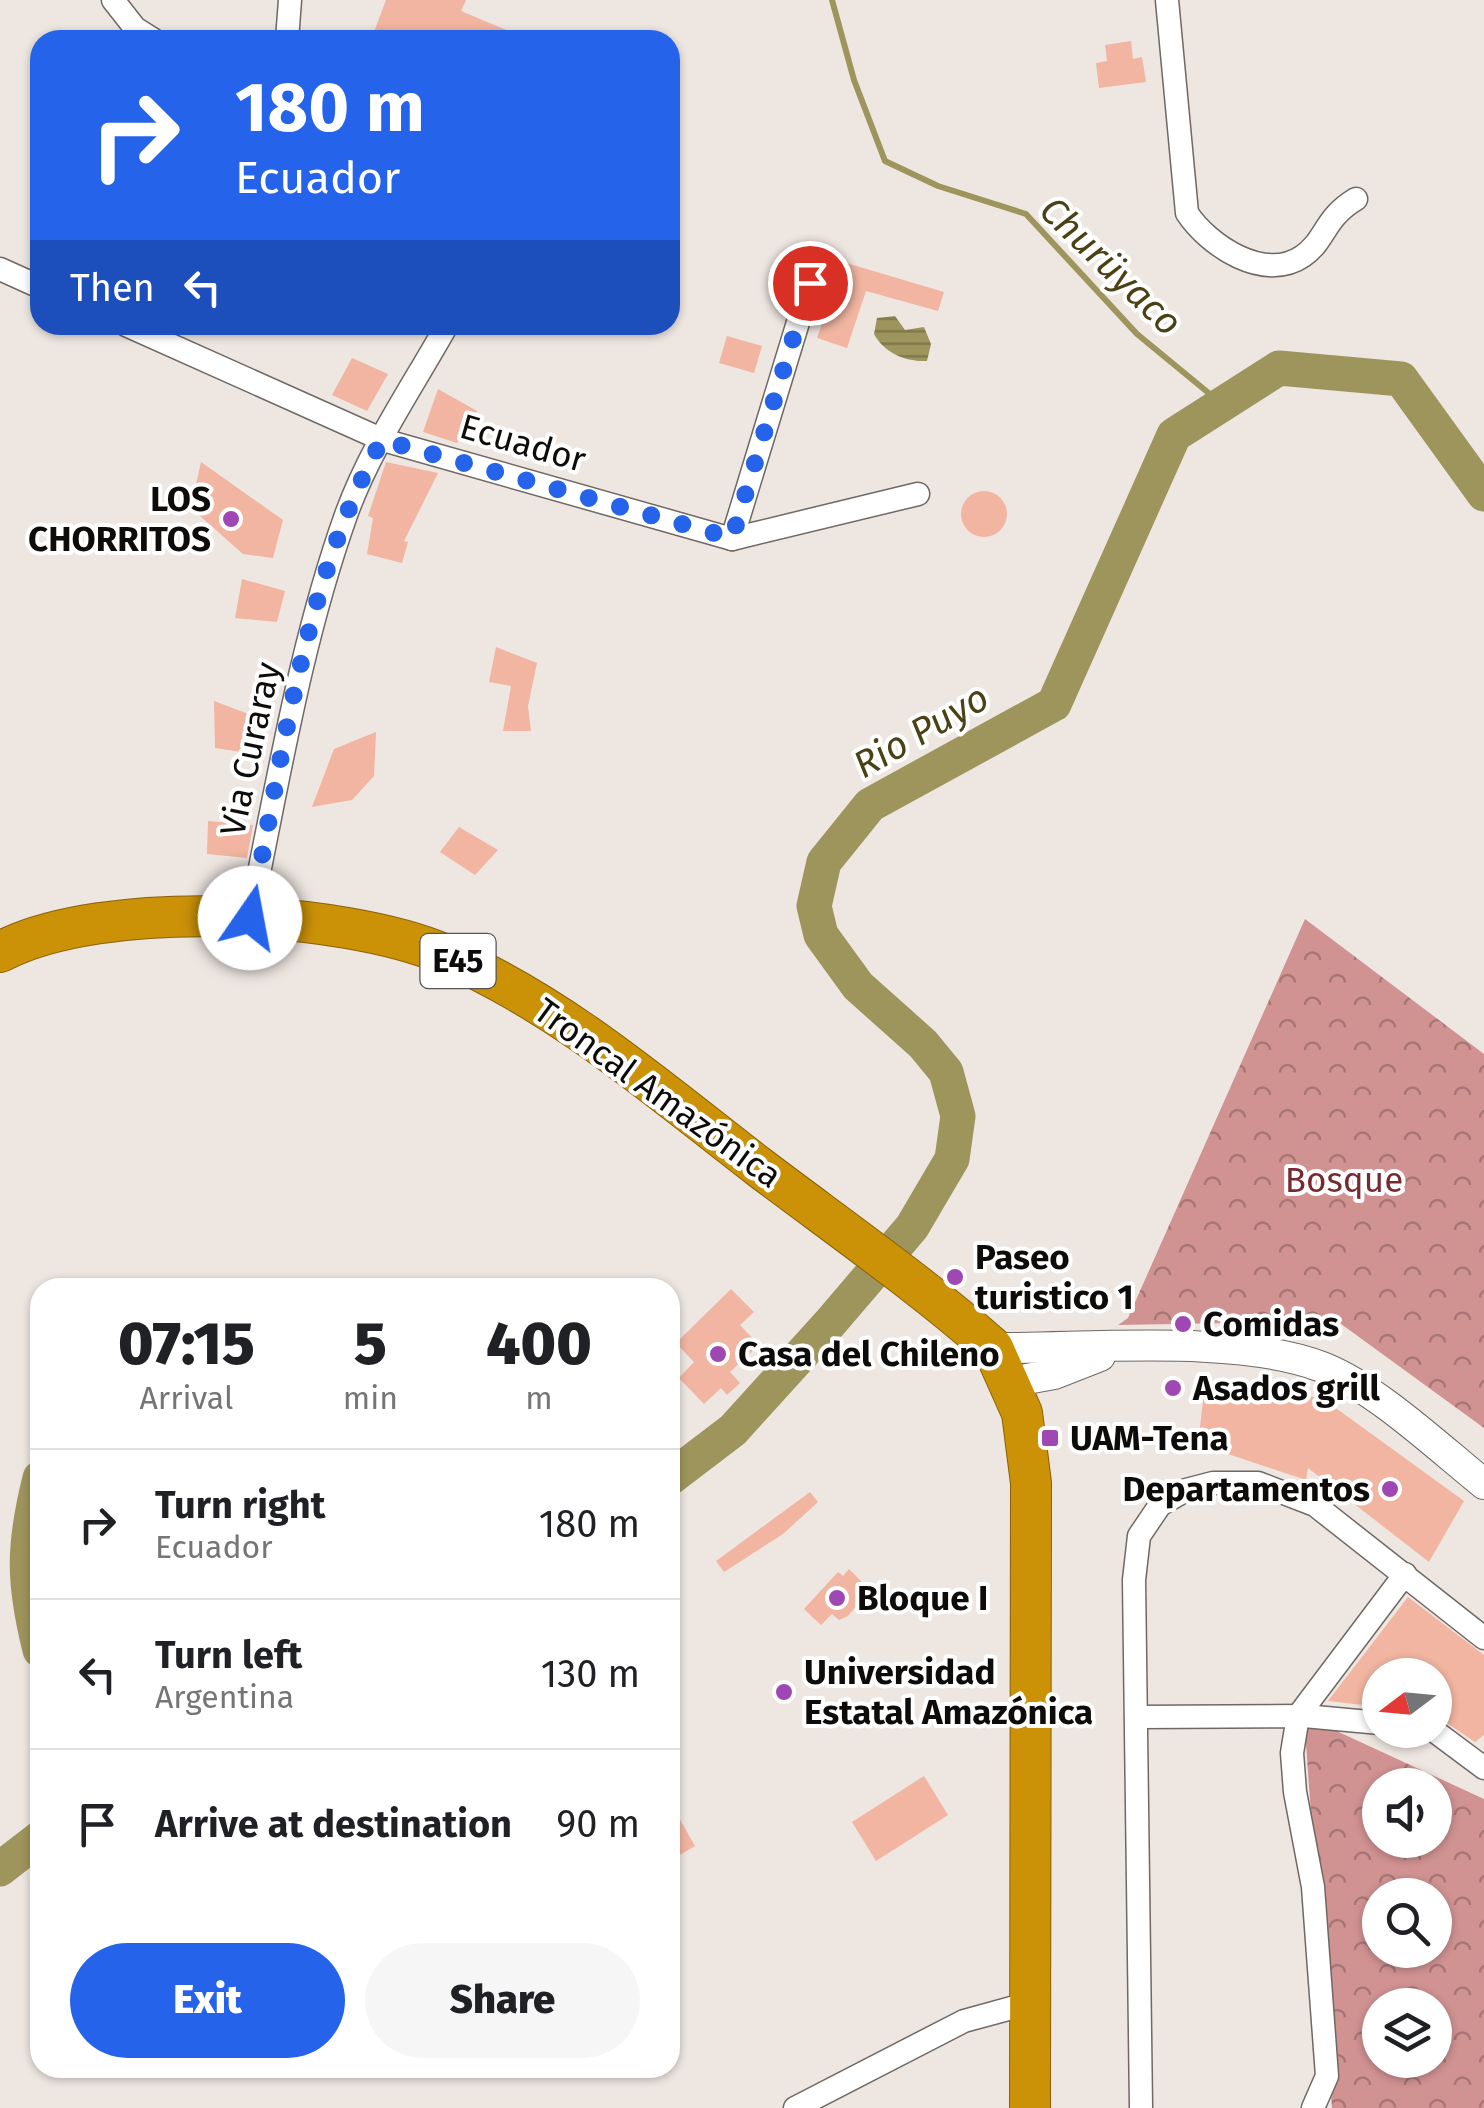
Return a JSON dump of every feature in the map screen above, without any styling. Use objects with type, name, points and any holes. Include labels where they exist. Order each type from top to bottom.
[{"type":"highway","name":"Troncal Amazónica","points":[[0,952],[74,926],[156,916],[250,918],[411,943],[484,973],[586,1033],[919,1288],[1002,1365]]},
{"type":"highway","points":[[1002,1365],[1022,1414],[1032,1497],[1030,2108]]},
{"type":"main road","points":[[1002,1365],[1054,1374],[1117,1349],[1228,1348],[1324,1368],[1368,1395],[1484,1484]]},
{"type":"street","points":[[113,0],[138,30]]},
{"type":"street","points":[[288,30],[290,0]]},
{"type":"street","points":[[1167,0],[1187,214],[1196,228],[1220,248],[1244,259],[1278,264],[1301,258],[1335,211],[1356,199]]},
{"type":"street","points":[[0,269],[30,282]]},
{"type":"street","points":[[732,538],[810,283]]},
{"type":"street","name":"Ecuador","points":[[148,335],[382,440],[732,538],[918,494]]},
{"type":"street","name":"Via Curaray","points":[[250,918],[305,654],[346,514],[382,440],[441,335]]},
{"type":"street","points":[[1141,2108],[1134,1580],[1140,1536],[1160,1505],[1186,1490],[1213,1483],[1258,1483],[1315,1504],[1484,1638]]},
{"type":"street","points":[[1313,2108],[1327,2076],[1313,1887],[1295,1792],[1292,1754],[1298,1716],[1405,1574]]},
{"type":"street","points":[[1138,1716],[1298,1716],[1362,1721]]},
{"type":"street","points":[[1452,1744],[1484,1768]]},
{"type":"street","points":[[794,2108],[964,2021],[1030,2003]]},
{"type":"green space","name":"Bosque","points":[[1305,919],[1484,1054],[1484,1428],[1337,1321],[1118,1325],[1128,1318]]},
{"type":"green space","points":[[1304,1716],[1362,1743],[1362,1748],[1373,1748],[1417,1768],[1362,1768],[1362,1858],[1452,1858],[1452,1784],[1484,1799],[1484,2108],[1332,2108]]},
{"type":"shaded area","points":[[895,316],[905,330],[924,327],[931,344],[927,361],[896,355],[878,341],[874,334],[877,318]]},
{"type":"building","points":[[386,0],[466,0],[461,11],[506,30],[375,30]]},
{"type":"building","points":[[1131,41],[1133,59],[1142,57],[1146,82],[1099,88],[1096,63],[1107,61],[1105,45]]},
{"type":"building","points":[[843,262],[944,292],[938,311],[866,291],[847,348],[817,338]]},
{"type":"building","points":[[727,336],[762,346],[754,373],[719,363]]},
{"type":"building","points":[[352,358],[388,374],[367,411],[332,395]]},
{"type":"building","points":[[438,389],[477,411],[457,443],[423,432]]},
{"type":"building","points":[[201,462],[283,520],[273,558],[243,554],[191,508]]},
{"type":"building","points":[[386,462],[438,473],[404,541],[408,542],[402,563],[367,554],[373,518],[368,516]]},
{"type":"building","points":[[984,491],[1000,498],[1007,514],[1000,530],[984,537],[968,530],[961,514],[968,498]]},
{"type":"building","points":[[242,579],[285,591],[277,622],[235,618]]},
{"type":"building","points":[[496,647],[537,663],[528,706],[531,731],[503,731],[511,686],[489,682]]},
{"type":"building","points":[[214,701],[259,718],[248,753],[215,748]]},
{"type":"building","points":[[376,732],[374,776],[352,800],[312,807],[334,749]]},
{"type":"building","points":[[208,821],[253,825],[247,858],[207,854]]},
{"type":"building","points":[[459,827],[498,850],[475,875],[440,852]]},
{"type":"building","name":"Casa del Chileno","points":[[731,1289],[754,1312],[740,1325],[759,1345],[730,1372],[740,1383],[727,1395],[721,1388],[704,1404],[680,1379],[694,1362],[680,1347],[680,1339]]},
{"type":"building","points":[[1205,1384],[1322,1398],[1464,1501],[1429,1562],[1308,1468],[1306,1480],[1198,1444]]},
{"type":"building","points":[[810,1492],[818,1502],[783,1534],[724,1572],[716,1561]]},
{"type":"building","name":"Bloque I","points":[[849,1569],[863,1583],[857,1590],[863,1595],[859,1603],[848,1616],[839,1620],[832,1614],[821,1625],[804,1609],[838,1572],[843,1576]]},
{"type":"building","points":[[1408,1597],[1484,1655],[1484,1735],[1475,1742],[1452,1726],[1452,1658],[1362,1658],[1362,1705],[1328,1701]]},
{"type":"building","points":[[924,1776],[948,1815],[876,1861],[852,1822]]},
{"type":"building","points":[[680,1820],[695,1846],[680,1855]]},
{"type":"waterway","name":"Churüyaco","points":[[832,0],[854,80],[885,161],[938,186],[1026,214],[1137,334],[1222,404]]},
{"type":"waterway","name":"Rio Puyo","points":[[680,1470],[733,1430],[830,1323],[912,1227],[952,1159],[958,1116],[946,1072],[923,1044],[858,986],[821,935],[814,906],[824,862],[870,805],[1054,704],[1174,435],[1279,368],[1401,379],[1484,494]]},
{"type":"waterway","name":"Rio Puyo","points":[[30,1524],[30,1604]]},
{"type":"waterway","name":"Rio Puyo","points":[[0,1869],[30,1846]]},
{"type":"place","name":"LOS CHORRITOS","points":[[231,519]]},
{"type":"place","name":"Paseo turistico 1","points":[[955,1277]]},
{"type":"place","name":"Comidas","points":[[1183,1324]]},
{"type":"place","name":"Casa del Chileno","points":[[718,1354]]},
{"type":"place","name":"Asados grill","points":[[1173,1388]]},
{"type":"place","name":"UAM-Tena","points":[[1050,1438]]},
{"type":"place","name":"Departamentos","points":[[1390,1489]]},
{"type":"place","name":"Bloque I","points":[[837,1598]]},
{"type":"place","name":"Universidad Estatal Amazónica","points":[[784,1692]]},
{"type":"route","points":[[250,918],[305,654],[346,514],[382,440],[732,538],[810,283]]}]
